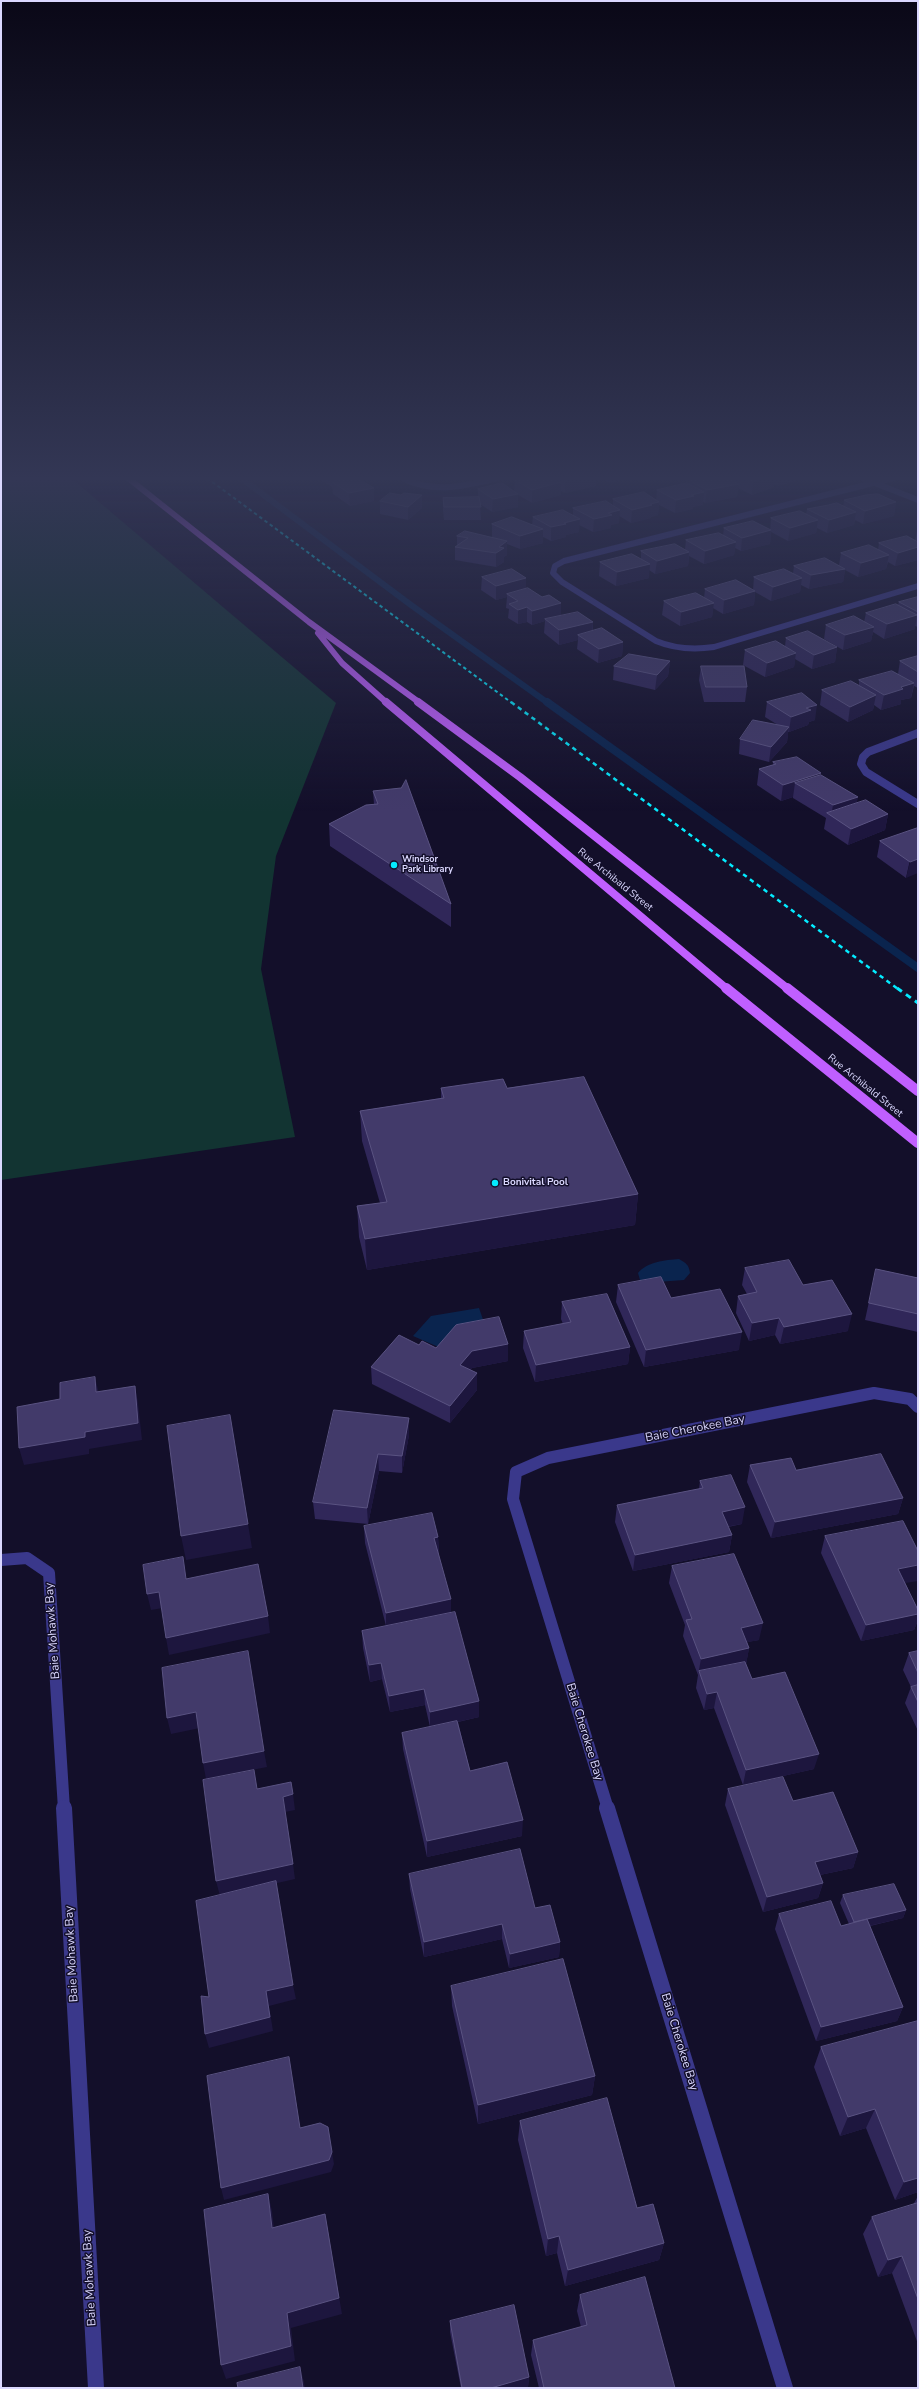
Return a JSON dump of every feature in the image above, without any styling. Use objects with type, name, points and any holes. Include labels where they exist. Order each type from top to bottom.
[{"type":"main road","name":"Rue Archibald Street","points":[[269,589],[310,622],[520,777],[918,1091]]},
{"type":"main road","name":"Rue Archibald Street","points":[[310,622],[342,663],[409,723],[767,1022],[918,1143]]},
{"type":"street","points":[[574,589],[656,641],[669,647],[690,650],[714,647],[906,589]]},
{"type":"street","points":[[918,733],[868,752],[863,757],[861,764],[866,772],[918,804]]},
{"type":"street","name":"Baie Cherokee Bay","points":[[785,2388],[512,1499],[516,1472],[548,1458],[874,1394],[910,1399],[918,1407]]},
{"type":"street","name":"Baie Mohawk Bay","points":[[1,1560],[27,1558],[49,1573],[52,1594],[96,2388]]},
{"type":"green space","points":[[1,589],[202,589],[336,703],[276,856],[261,969],[295,1137],[1,1180]]},
{"type":"water","points":[[679,1259],[687,1264],[690,1270],[690,1273],[684,1280],[657,1282],[640,1280],[638,1273],[646,1266],[662,1261]]},
{"type":"water","points":[[479,1308],[487,1331],[441,1348],[413,1336],[431,1316]]},
{"type":"building","points":[[523,589],[530,589],[542,597],[549,595],[561,603],[532,611],[527,607],[518,610],[509,604],[518,601],[507,594]]},
{"type":"building","points":[[706,589],[752,589],[755,591],[724,600]]},
{"type":"building","points":[[696,593],[714,603],[681,612],[664,601]]},
{"type":"building","points":[[918,597],[918,612],[899,602]]},
{"type":"building","points":[[896,604],[917,615],[887,624],[866,613]]},
{"type":"building","points":[[578,612],[593,622],[559,630],[545,619]]},
{"type":"building","points":[[854,616],[874,627],[845,635],[826,625]]},
{"type":"building","points":[[602,628],[623,642],[599,649],[578,635]]},
{"type":"building","points":[[808,631],[837,647],[814,655],[786,638]]},
{"type":"building","points":[[776,641],[796,653],[767,663],[745,650]]},
{"type":"building","points":[[629,654],[670,661],[657,675],[614,666]]},
{"type":"building","points":[[918,656],[918,672],[900,661]]},
{"type":"building","points":[[701,666],[744,666],[747,687],[706,687]]},
{"type":"building","points":[[892,671],[914,683],[901,687],[903,689],[884,695],[859,680]]},
{"type":"building","points":[[851,681],[876,695],[850,707],[822,690]]},
{"type":"building","points":[[802,693],[817,705],[806,708],[811,710],[791,717],[767,702]]},
{"type":"building","points":[[753,720],[789,727],[771,747],[740,739]]},
{"type":"building","points":[[797,757],[821,773],[783,785],[759,769],[776,764],[773,762]]},
{"type":"building","points":[[821,775],[858,797],[833,805],[795,783]]},
{"type":"building","points":[[406,780],[451,904],[329,824],[366,805],[378,804],[373,791],[401,788]]},
{"type":"building","points":[[866,800],[888,814],[851,829],[827,813]]},
{"type":"building","points":[[917,828],[918,859],[910,862],[880,841]]},
{"type":"building","name":"Bonivital Pool","points":[[584,1077],[638,1194],[365,1239],[357,1206],[387,1202],[360,1111],[444,1098],[441,1088],[503,1079],[507,1088]]},
{"type":"building","points":[[789,1260],[803,1285],[832,1280],[852,1314],[784,1327],[779,1318],[752,1323],[738,1296],[757,1292],[745,1268]]},
{"type":"building","points":[[876,1269],[918,1278],[918,1314],[869,1303]]},
{"type":"building","points":[[661,1277],[671,1298],[720,1289],[742,1332],[646,1350],[618,1285]]},
{"type":"building","points":[[607,1294],[630,1347],[536,1365],[524,1331],[571,1322],[562,1302]]},
{"type":"building","points":[[499,1317],[508,1344],[472,1351],[460,1365],[477,1373],[450,1406],[371,1367],[399,1335],[419,1345],[422,1341],[436,1348],[456,1325]]},
{"type":"building","points":[[95,1377],[96,1392],[135,1386],[138,1423],[85,1432],[85,1437],[19,1448],[17,1407],[60,1399],[60,1383]]},
{"type":"building","points":[[334,1410],[409,1418],[402,1456],[378,1454],[367,1508],[313,1502]]},
{"type":"building","points":[[230,1415],[248,1524],[181,1536],[167,1426]]},
{"type":"building","points":[[881,1454],[903,1498],[775,1522],[750,1465],[791,1458],[796,1470]]},
{"type":"building","points":[[731,1475],[745,1507],[722,1512],[732,1535],[635,1555],[617,1505],[703,1488],[700,1481]]},
{"type":"building","points":[[432,1513],[438,1537],[434,1538],[451,1599],[386,1613],[364,1526]]},
{"type":"building","points":[[903,1521],[918,1551],[918,1565],[898,1569],[918,1610],[918,1614],[866,1625],[825,1536]]},
{"type":"building","points":[[734,1554],[763,1623],[741,1628],[749,1648],[701,1659],[686,1620],[692,1619],[672,1566]]},
{"type":"building","points":[[183,1557],[186,1579],[258,1564],[268,1616],[166,1638],[159,1592],[147,1594],[143,1565]]},
{"type":"building","points":[[455,1612],[479,1701],[430,1712],[424,1689],[389,1696],[381,1663],[369,1665],[362,1631]]},
{"type":"building","points":[[248,1651],[264,1751],[203,1763],[196,1712],[167,1718],[162,1668]]},
{"type":"building","points":[[918,1651],[918,1673],[909,1653]]},
{"type":"building","points":[[745,1662],[752,1679],[785,1672],[819,1754],[746,1770],[717,1692],[707,1694],[699,1671]]},
{"type":"building","points":[[918,1685],[918,1702],[911,1687]]},
{"type":"building","points":[[457,1721],[470,1771],[507,1762],[523,1820],[427,1841],[402,1733]]},
{"type":"building","points":[[254,1770],[257,1789],[291,1782],[293,1794],[283,1797],[293,1864],[216,1881],[203,1780]]},
{"type":"building","points":[[783,1777],[793,1801],[833,1792],[858,1852],[815,1862],[823,1883],[767,1897],[728,1789]]},
{"type":"building","points":[[520,1849],[535,1908],[550,1905],[560,1942],[510,1954],[502,1924],[424,1942],[409,1874]]},
{"type":"building","points":[[276,1881],[293,1985],[266,1991],[270,2017],[205,2034],[201,1996],[209,1997],[196,1901]]},
{"type":"building","points":[[894,1884],[906,1910],[854,1922],[843,1895]]},
{"type":"building","points":[[831,1901],[841,1926],[867,1919],[903,2007],[821,2027],[779,1914]]},
{"type":"building","points":[[563,1959],[595,2076],[478,2105],[451,1986]]},
{"type":"building","points":[[918,2021],[918,2178],[904,2182],[875,2109],[848,2117],[821,2047]]},
{"type":"building","points":[[289,2057],[300,2128],[320,2123],[328,2127],[332,2152],[329,2160],[221,2188],[207,2076]]},
{"type":"building","points":[[607,2098],[637,2208],[653,2204],[664,2243],[568,2270],[559,2236],[548,2239],[520,2121]]},
{"type":"building","points":[[268,2194],[272,2228],[325,2214],[339,2298],[287,2313],[291,2346],[221,2365],[204,2210]]},
{"type":"building","points":[[918,2203],[918,2299],[902,2256],[888,2260],[872,2217]]},
{"type":"building","points":[[645,2277],[675,2388],[544,2388],[533,2340],[587,2325],[580,2295]]},
{"type":"building","points":[[514,2305],[529,2377],[491,2388],[462,2388],[450,2321]]},
{"type":"building","points":[[300,2367],[303,2388],[238,2388],[237,2383]]},
{"type":"waterway","points":[[390,589],[548,703]]},
{"type":"waterway","points":[[547,702],[918,968]]},
{"type":"railway","points":[[358,589],[512,703]]},
{"type":"railway","points":[[511,702],[898,989]]},
{"type":"railway","points":[[897,988],[918,1003]]},
{"type":"place","name":"Windsor Park Library","points":[[394,865]]},
{"type":"place","name":"Bonivital Pool","points":[[495,1183]]}]
